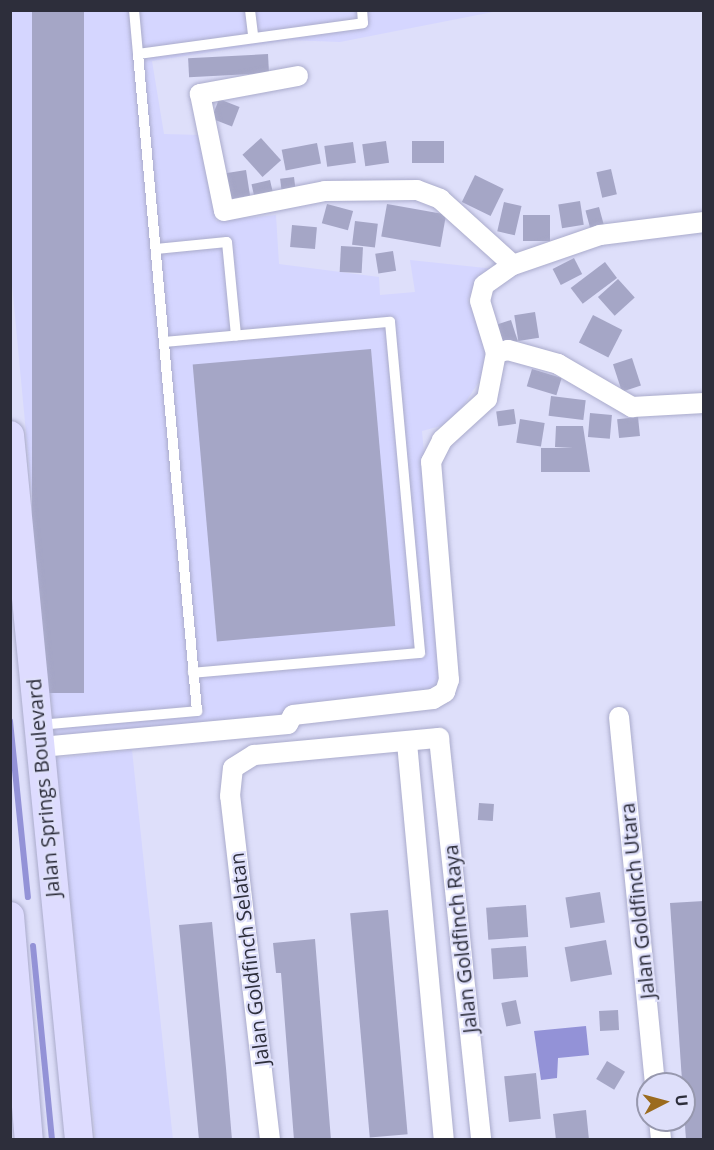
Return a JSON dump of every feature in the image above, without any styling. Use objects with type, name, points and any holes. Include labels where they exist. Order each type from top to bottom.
[{"type":"main road","name":"Jalan Springs Boulevard","points":[[10,435],[53,906],[79,1140]]},
{"type":"main road","points":[[23,1133],[10,914],[53,906]]},
{"type":"street","points":[[298,76],[200,94],[224,211],[326,191],[417,190],[440,199],[513,264]]},
{"type":"street","points":[[39,736],[288,724],[293,715],[433,699],[445,692],[449,680],[430,462],[442,440],[487,399],[496,353],[480,301],[484,285],[513,264],[620,230],[704,222]]},
{"type":"street","points":[[496,353],[508,350],[558,364],[632,407],[704,403]]},
{"type":"street","name":"Jalan Goldfinch Utara","points":[[619,717],[654,1072]]},
{"type":"street","name":"Jalan Goldfinch Raya","points":[[444,1140],[428,948],[407,743],[439,738],[481,1140]]},
{"type":"street","name":"Jalan Goldfinch Selatan","points":[[270,1140],[230,779],[242,758],[254,755],[407,743]]},
{"type":"street","points":[[428,948],[460,943]]},
{"type":"lane","points":[[39,736],[197,711],[134,10]]},
{"type":"lane","points":[[250,10],[254,36]]},
{"type":"lane","points":[[138,54],[254,36],[363,23],[362,10]]},
{"type":"lane","points":[[156,249],[227,242],[236,336]]},
{"type":"lane","points":[[164,342],[390,322],[420,653],[194,673]]},
{"type":"shaded area","points":[[10,11],[498,11],[340,42],[289,40],[152,61],[164,134],[201,135],[216,221],[276,215],[279,264],[379,277],[380,295],[415,292],[410,260],[495,269],[474,285],[468,300],[486,347],[482,377],[452,423],[422,431],[444,677],[430,694],[280,719],[55,740],[11,274]]},
{"type":"shaded area","points":[[132,750],[173,1139],[96,1140],[55,758]]},
{"type":"water","points":[[586,1026],[589,1055],[558,1058],[557,1078],[541,1080],[534,1031]]},
{"type":"building","points":[[32,10],[84,10],[84,693],[32,693]]},
{"type":"building","points":[[268,54],[269,73],[189,77],[188,58]]},
{"type":"building","points":[[219,99],[240,107],[232,126],[211,119]]},
{"type":"building","points":[[261,138],[281,160],[262,177],[242,155]]},
{"type":"building","points":[[386,141],[389,163],[365,166],[362,144]]},
{"type":"building","points":[[412,141],[444,141],[444,163],[412,163]]},
{"type":"building","points":[[353,142],[356,163],[327,167],[324,146]]},
{"type":"building","points":[[317,143],[321,164],[286,170],[282,150]]},
{"type":"building","points":[[611,169],[617,194],[602,198],[596,172]]},
{"type":"building","points":[[246,170],[250,196],[223,200],[219,174]]},
{"type":"building","points":[[475,175],[504,189],[491,216],[462,202]]},
{"type":"building","points":[[294,177],[296,193],[282,195],[280,179]]},
{"type":"building","points":[[270,180],[274,197],[255,201],[251,184]]},
{"type":"building","points":[[580,201],[584,225],[562,228],[558,204]]},
{"type":"building","points":[[504,202],[522,206],[515,235],[497,231]]},
{"type":"building","points":[[327,204],[353,211],[348,230],[322,223]]},
{"type":"building","points":[[387,204],[446,214],[440,247],[381,236]]},
{"type":"building","points":[[599,207],[604,226],[591,230],[585,211]]},
{"type":"building","points":[[523,215],[550,215],[550,241],[523,241]]},
{"type":"building","points":[[355,221],[378,224],[375,248],[352,245]]},
{"type":"building","points":[[292,225],[317,227],[315,249],[290,247]]},
{"type":"building","points":[[341,246],[363,247],[362,273],[340,272]]},
{"type":"building","points":[[393,251],[396,271],[378,274],[375,254]]},
{"type":"building","points":[[574,258],[582,274],[561,285],[553,269]]},
{"type":"building","points":[[605,262],[617,278],[583,304],[571,288]]},
{"type":"building","points":[[618,279],[635,298],[615,316],[598,297]]},
{"type":"building","points":[[535,312],[539,338],[518,341],[514,315]]},
{"type":"building","points":[[593,315],[622,330],[608,358],[579,343]]},
{"type":"building","points":[[511,320],[518,341],[501,346],[494,326]]},
{"type":"building","points":[[371,349],[395,626],[217,642],[193,365]]},
{"type":"building","points":[[632,358],[641,386],[622,392],[613,364]]},
{"type":"building","points":[[532,369],[562,378],[556,395],[527,386]]},
{"type":"building","points":[[551,396],[586,400],[583,420],[549,416]]},
{"type":"building","points":[[514,409],[516,424],[498,426],[496,412]]},
{"type":"building","points":[[590,413],[612,415],[610,439],[588,437]]},
{"type":"building","points":[[638,417],[640,436],[619,438],[617,419]]},
{"type":"building","points":[[520,419],[545,423],[541,447],[516,443]]},
{"type":"building","points":[[556,426],[583,426],[590,472],[541,472],[541,448],[573,448],[555,447]]},
{"type":"building","points":[[479,803],[494,804],[493,821],[478,820]]},
{"type":"building","points":[[600,892],[605,923],[570,928],[565,897]]},
{"type":"building","points":[[704,901],[704,1140],[686,1140],[685,1132],[696,1132],[696,1072],[681,1072],[670,903]]},
{"type":"building","points":[[526,905],[528,937],[488,940],[486,908]]},
{"type":"building","points":[[388,910],[408,1134],[370,1137],[350,913]]},
{"type":"building","points":[[212,922],[232,1140],[199,1140],[179,925]]},
{"type":"building","points":[[315,939],[331,1140],[294,1140],[281,973],[276,973],[273,943]]},
{"type":"building","points":[[606,940],[612,974],[571,982],[565,947]]},
{"type":"building","points":[[526,946],[528,977],[493,979],[491,948]]},
{"type":"building","points":[[516,1000],[521,1023],[506,1027],[501,1003]]},
{"type":"building","points":[[618,1010],[619,1030],[600,1031],[599,1011]]},
{"type":"building","points":[[607,1061],[625,1072],[614,1090],[596,1079]]},
{"type":"building","points":[[536,1073],[541,1119],[509,1122],[504,1076]]},
{"type":"building","points":[[586,1110],[589,1140],[556,1140],[553,1114]]},
{"type":"waterway","points":[[10,721],[28,897]]},
{"type":"waterway","points":[[33,946],[52,1140]]}]
